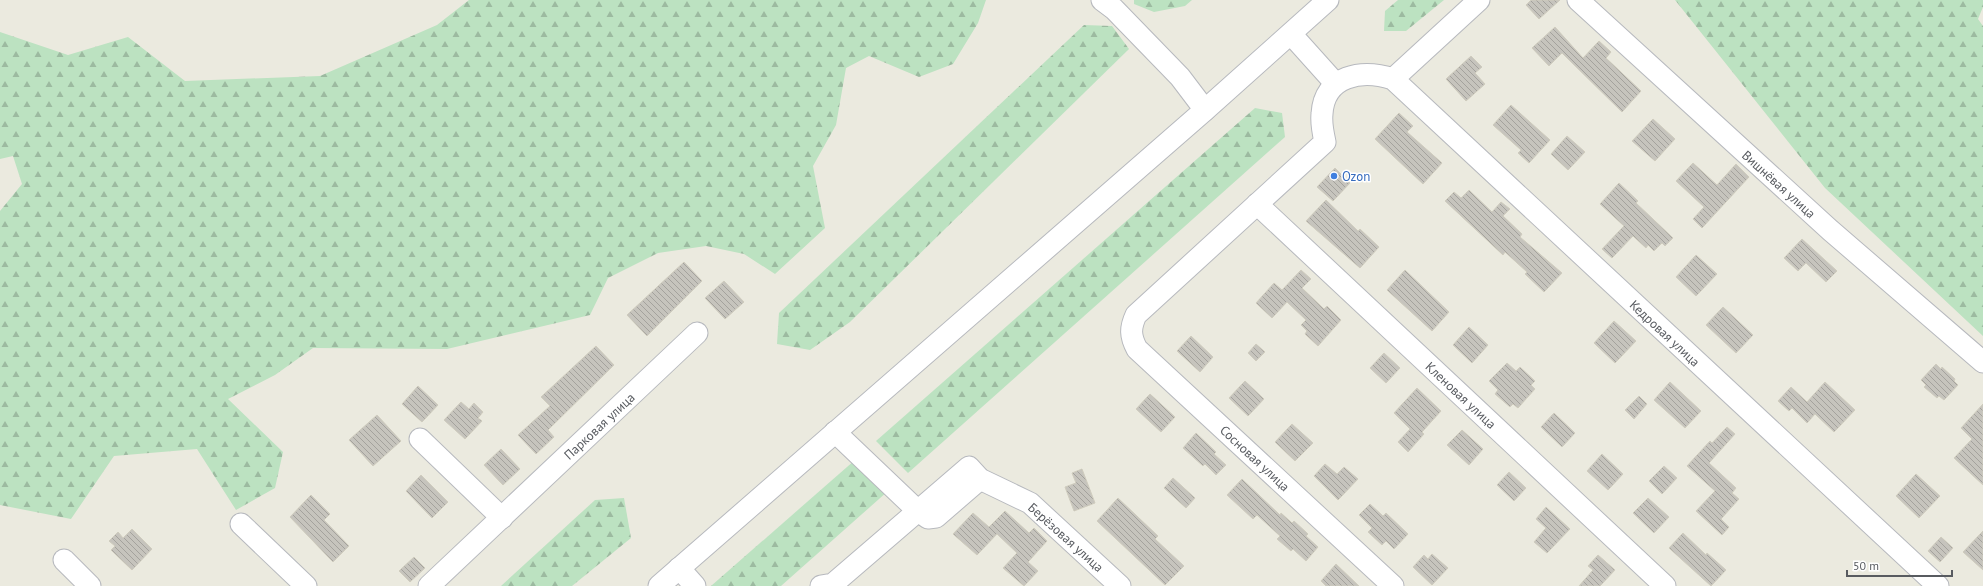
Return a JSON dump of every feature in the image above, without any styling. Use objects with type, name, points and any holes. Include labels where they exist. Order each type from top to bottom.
[{"type":"street","points":[[1102,0],[1114,9],[1180,77],[1205,110]]},
{"type":"street","points":[[658,586],[1205,110],[1328,0]]},
{"type":"street","points":[[1257,204],[1324,142],[1322,113],[1325,99],[1335,83],[1353,75],[1370,74],[1393,79],[1479,0]]},
{"type":"street","name":"Вишнёвая улица","points":[[1578,0],[1824,225],[1983,362]]},
{"type":"street","points":[[1291,34],[1335,83]]},
{"type":"street","name":"Кедровая улица","points":[[1393,79],[1938,586]]},
{"type":"street","name":"Сосновая улица","points":[[1257,204],[1136,315],[1130,331],[1132,340],[1137,349],[1393,586]]},
{"type":"street","name":"Кленовая улица","points":[[1257,204],[1665,586]]},
{"type":"street","name":"Парковая улица","points":[[430,586],[697,333]]},
{"type":"street","points":[[829,585],[923,507],[840,428]]},
{"type":"street","points":[[420,439],[502,518]]},
{"type":"street","name":"Берёзовая улица","points":[[923,507],[928,518],[936,517],[974,473],[1030,503],[1120,586]]},
{"type":"street","points":[[241,524],[306,586]]},
{"type":"street","points":[[64,560],[90,586]]},
{"type":"street","points":[[679,568],[695,586]]},
{"type":"green space","points":[[469,0],[986,0],[978,23],[953,64],[919,77],[869,56],[846,68],[836,125],[813,166],[825,228],[775,274],[744,254],[706,246],[658,253],[608,278],[590,315],[447,349],[313,348],[275,375],[228,399],[283,452],[275,488],[236,510],[197,449],[114,456],[71,519],[0,505],[0,211],[22,184],[13,156],[0,159],[0,32],[68,55],[128,37],[185,81],[320,76],[437,25]]},
{"type":"green space","points":[[1134,0],[1192,0],[1185,6],[1154,12],[1134,4]]},
{"type":"green space","points":[[1398,0],[1444,0],[1406,31],[1384,31],[1385,11]]},
{"type":"green space","points":[[1675,0],[1983,0],[1983,7],[1978,19],[1983,26],[1983,336],[1825,188]]},
{"type":"green space","points":[[1084,25],[1112,26],[1129,49],[850,322],[810,350],[777,344],[779,313]]},
{"type":"green space","points":[[1255,108],[1282,113],[1285,137],[908,473],[876,441]]},
{"type":"green space","points":[[855,460],[888,491],[781,586],[711,586]]},
{"type":"green space","points":[[624,498],[631,538],[572,586],[501,586],[595,500]]},
{"type":"building","points":[[1531,0],[1560,0],[1539,19],[1526,5]]},
{"type":"building","points":[[1555,27],[1583,58],[1599,41],[1611,52],[1606,58],[1641,91],[1622,112],[1562,53],[1549,66],[1532,48]]},
{"type":"building","points":[[1471,56],[1482,67],[1475,73],[1485,84],[1466,101],[1446,79]]},
{"type":"building","points":[[1511,105],[1550,140],[1529,163],[1518,153],[1521,150],[1493,125]]},
{"type":"building","points":[[1399,113],[1413,126],[1407,132],[1442,163],[1423,184],[1375,139]]},
{"type":"building","points":[[1653,119],[1675,139],[1655,161],[1632,141]]},
{"type":"building","points":[[1567,136],[1585,152],[1568,170],[1551,154]]},
{"type":"building","points":[[1693,163],[1717,185],[1736,164],[1749,177],[1702,228],[1693,219],[1704,207],[1676,181]]},
{"type":"building","points":[[1335,168],[1350,183],[1333,201],[1317,187]]},
{"type":"building","points":[[1619,183],[1638,201],[1636,203],[1673,238],[1665,246],[1662,243],[1654,251],[1648,245],[1646,248],[1633,236],[1612,258],[1602,249],[1624,226],[1600,204]]},
{"type":"building","points":[[1469,190],[1492,212],[1501,202],[1510,209],[1503,216],[1522,234],[1520,237],[1562,273],[1544,292],[1525,274],[1527,272],[1505,252],[1503,255],[1445,201],[1454,192],[1461,198]]},
{"type":"building","points":[[1326,200],[1358,231],[1360,229],[1379,247],[1360,268],[1306,221]]},
{"type":"building","points":[[1802,239],[1837,271],[1826,282],[1806,263],[1798,271],[1784,258]]},
{"type":"building","points":[[1696,255],[1717,274],[1696,296],[1676,277]]},
{"type":"building","points":[[684,262],[702,281],[647,336],[627,315]]},
{"type":"building","points":[[1301,270],[1311,279],[1302,288],[1324,309],[1327,306],[1341,320],[1318,346],[1305,334],[1307,331],[1301,325],[1306,320],[1287,302],[1272,318],[1256,303],[1274,283],[1282,290]]},
{"type":"building","points":[[1405,270],[1449,312],[1432,331],[1387,290]]},
{"type":"building","points":[[724,281],[744,302],[725,319],[705,298]]},
{"type":"building","points":[[1723,307],[1753,335],[1736,353],[1706,325]]},
{"type":"building","points":[[1614,321],[1636,341],[1615,363],[1594,343]]},
{"type":"building","points":[[1469,327],[1488,345],[1472,363],[1453,345]]},
{"type":"building","points":[[1191,336],[1213,357],[1200,372],[1177,351]]},
{"type":"building","points":[[1256,344],[1265,352],[1256,361],[1248,353]]},
{"type":"building","points":[[596,346],[614,365],[548,430],[554,437],[536,454],[518,435],[550,406],[541,397]]},
{"type":"building","points":[[1384,353],[1400,368],[1386,383],[1370,368]]},
{"type":"building","points":[[1507,363],[1516,371],[1520,367],[1535,381],[1531,385],[1535,389],[1518,408],[1513,404],[1510,407],[1495,394],[1498,390],[1489,381]]},
{"type":"building","points":[[1936,364],[1941,369],[1942,367],[1955,379],[1954,381],[1958,385],[1944,400],[1939,396],[1937,398],[1924,387],[1926,385],[1921,380]]},
{"type":"building","points":[[1245,381],[1264,399],[1248,416],[1229,398]]},
{"type":"building","points":[[1670,382],[1701,411],[1685,428],[1654,400]]},
{"type":"building","points":[[1825,382],[1855,410],[1834,432],[1815,414],[1807,423],[1792,408],[1789,411],[1778,401],[1791,387],[1807,402]]},
{"type":"building","points":[[418,386],[438,405],[422,422],[402,404]]},
{"type":"building","points":[[1417,388],[1441,411],[1422,432],[1424,434],[1408,452],[1398,442],[1410,429],[1394,413]]},
{"type":"building","points":[[1150,394],[1175,417],[1161,432],[1136,409]]},
{"type":"building","points":[[1639,396],[1647,404],[1634,419],[1625,410]]},
{"type":"building","points":[[461,402],[469,409],[474,403],[483,412],[478,418],[482,421],[465,439],[444,420]]},
{"type":"building","points":[[1983,404],[1983,485],[1954,458],[1972,439],[1961,428]]},
{"type":"building","points":[[1554,413],[1575,433],[1562,447],[1541,427]]},
{"type":"building","points":[[377,415],[401,441],[373,466],[349,440]]},
{"type":"building","points":[[1292,424],[1313,443],[1295,461],[1275,442]]},
{"type":"building","points":[[1727,427],[1735,434],[1709,463],[1736,488],[1732,493],[1739,499],[1721,519],[1729,527],[1722,535],[1696,511],[1715,491],[1687,466],[1710,441],[1712,443]]},
{"type":"building","points":[[1462,430],[1483,449],[1469,465],[1447,445]]},
{"type":"building","points":[[1196,433],[1216,452],[1214,454],[1226,465],[1216,475],[1205,464],[1203,466],[1183,448]]},
{"type":"building","points":[[501,449],[520,469],[503,485],[484,465]]},
{"type":"building","points":[[1602,454],[1623,474],[1608,490],[1587,471]]},
{"type":"building","points":[[1325,464],[1337,474],[1344,467],[1358,479],[1338,500],[1314,476]]},
{"type":"building","points":[[1664,466],[1677,478],[1662,494],[1649,481]]},
{"type":"building","points":[[1082,469],[1095,503],[1074,511],[1065,487],[1076,483],[1072,473]]},
{"type":"building","points":[[1509,472],[1526,488],[1514,501],[1497,485]]},
{"type":"building","points":[[1916,474],[1940,496],[1919,518],[1896,496]]},
{"type":"building","points":[[421,475],[448,502],[432,518],[406,491]]},
{"type":"building","points":[[1173,478],[1195,498],[1186,508],[1164,488]]},
{"type":"building","points":[[1242,479],[1280,515],[1281,513],[1292,523],[1294,521],[1308,534],[1306,536],[1318,547],[1306,561],[1293,549],[1291,551],[1277,539],[1280,536],[1257,515],[1253,519],[1227,495]]},
{"type":"building","points":[[311,495],[330,514],[324,520],[349,546],[333,562],[290,517]]},
{"type":"building","points":[[1118,498],[1158,536],[1155,539],[1184,566],[1165,585],[1097,521]]},
{"type":"building","points":[[1648,498],[1669,517],[1654,533],[1633,513]]},
{"type":"building","points":[[1370,504],[1383,516],[1386,513],[1408,534],[1394,549],[1386,541],[1382,545],[1368,532],[1372,528],[1359,515]]},
{"type":"building","points":[[1546,507],[1570,529],[1547,553],[1534,542],[1546,528],[1536,519]]},
{"type":"building","points":[[1005,511],[1029,533],[1034,528],[1047,541],[1028,562],[1038,571],[1024,586],[1003,568],[1017,553],[997,534],[977,555],[953,534],[973,513],[989,527]]},
{"type":"building","points":[[132,529],[152,549],[132,570],[111,550],[115,546],[109,541],[118,532],[123,538]]},
{"type":"building","points":[[1983,531],[1983,570],[1963,552]]},
{"type":"building","points":[[1683,533],[1706,555],[1707,553],[1726,570],[1711,586],[1669,548]]},
{"type":"building","points":[[1941,537],[1953,548],[1940,562],[1928,551]]},
{"type":"building","points":[[1432,554],[1448,568],[1432,585],[1413,567],[1424,555],[1428,559]]},
{"type":"building","points":[[1598,555],[1615,570],[1600,586],[1579,586],[1593,570],[1588,566]]},
{"type":"building","points":[[414,557],[425,568],[410,582],[399,571]]},
{"type":"building","points":[[1336,564],[1359,586],[1326,586],[1321,581]]},
{"type":"place","name":"Ozon","points":[[1334,176]]}]
